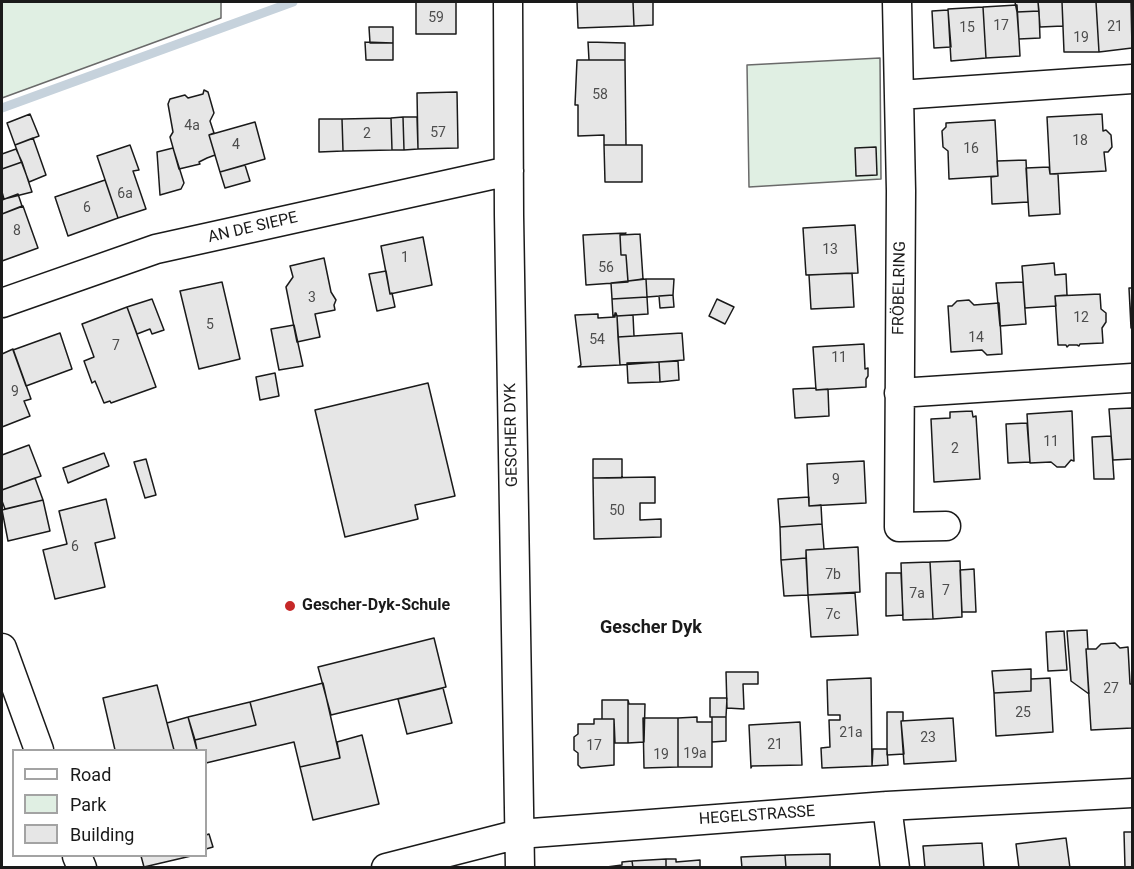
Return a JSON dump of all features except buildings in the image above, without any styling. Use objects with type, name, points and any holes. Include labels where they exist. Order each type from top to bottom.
[{"type":"street","name":"GESCHER DYK","points":[[508,2],[520,867]]},
{"type":"street","name":"FRÖBELRING","points":[[897,2],[901,191],[899,527],[946,526]]},
{"type":"street","points":[[899,95],[1132,79]]},
{"type":"street","name":"AN DE SIEPE","points":[[2,303],[156,249],[509,171]]},
{"type":"street","points":[[899,393],[1132,378]]},
{"type":"street","points":[[2,648],[39,749]]},
{"type":"street","name":"HEGELSTRASSE","points":[[386,867],[519,834],[887,806],[1132,793]]},
{"type":"street","points":[[887,806],[895,867]]},
{"type":"green space","points":[[2,2],[221,2],[221,18],[2,98]]},
{"type":"green space","points":[[880,58],[881,179],[749,187],[747,65]]},
{"type":"waterway","points":[[2,108],[293,2]]},
{"type":"place","name":"Gescher-Dyk-Schule","points":[[290,606]]},
{"type":"district","name":"Gescher Dyk","points":[[651,628]]}]
